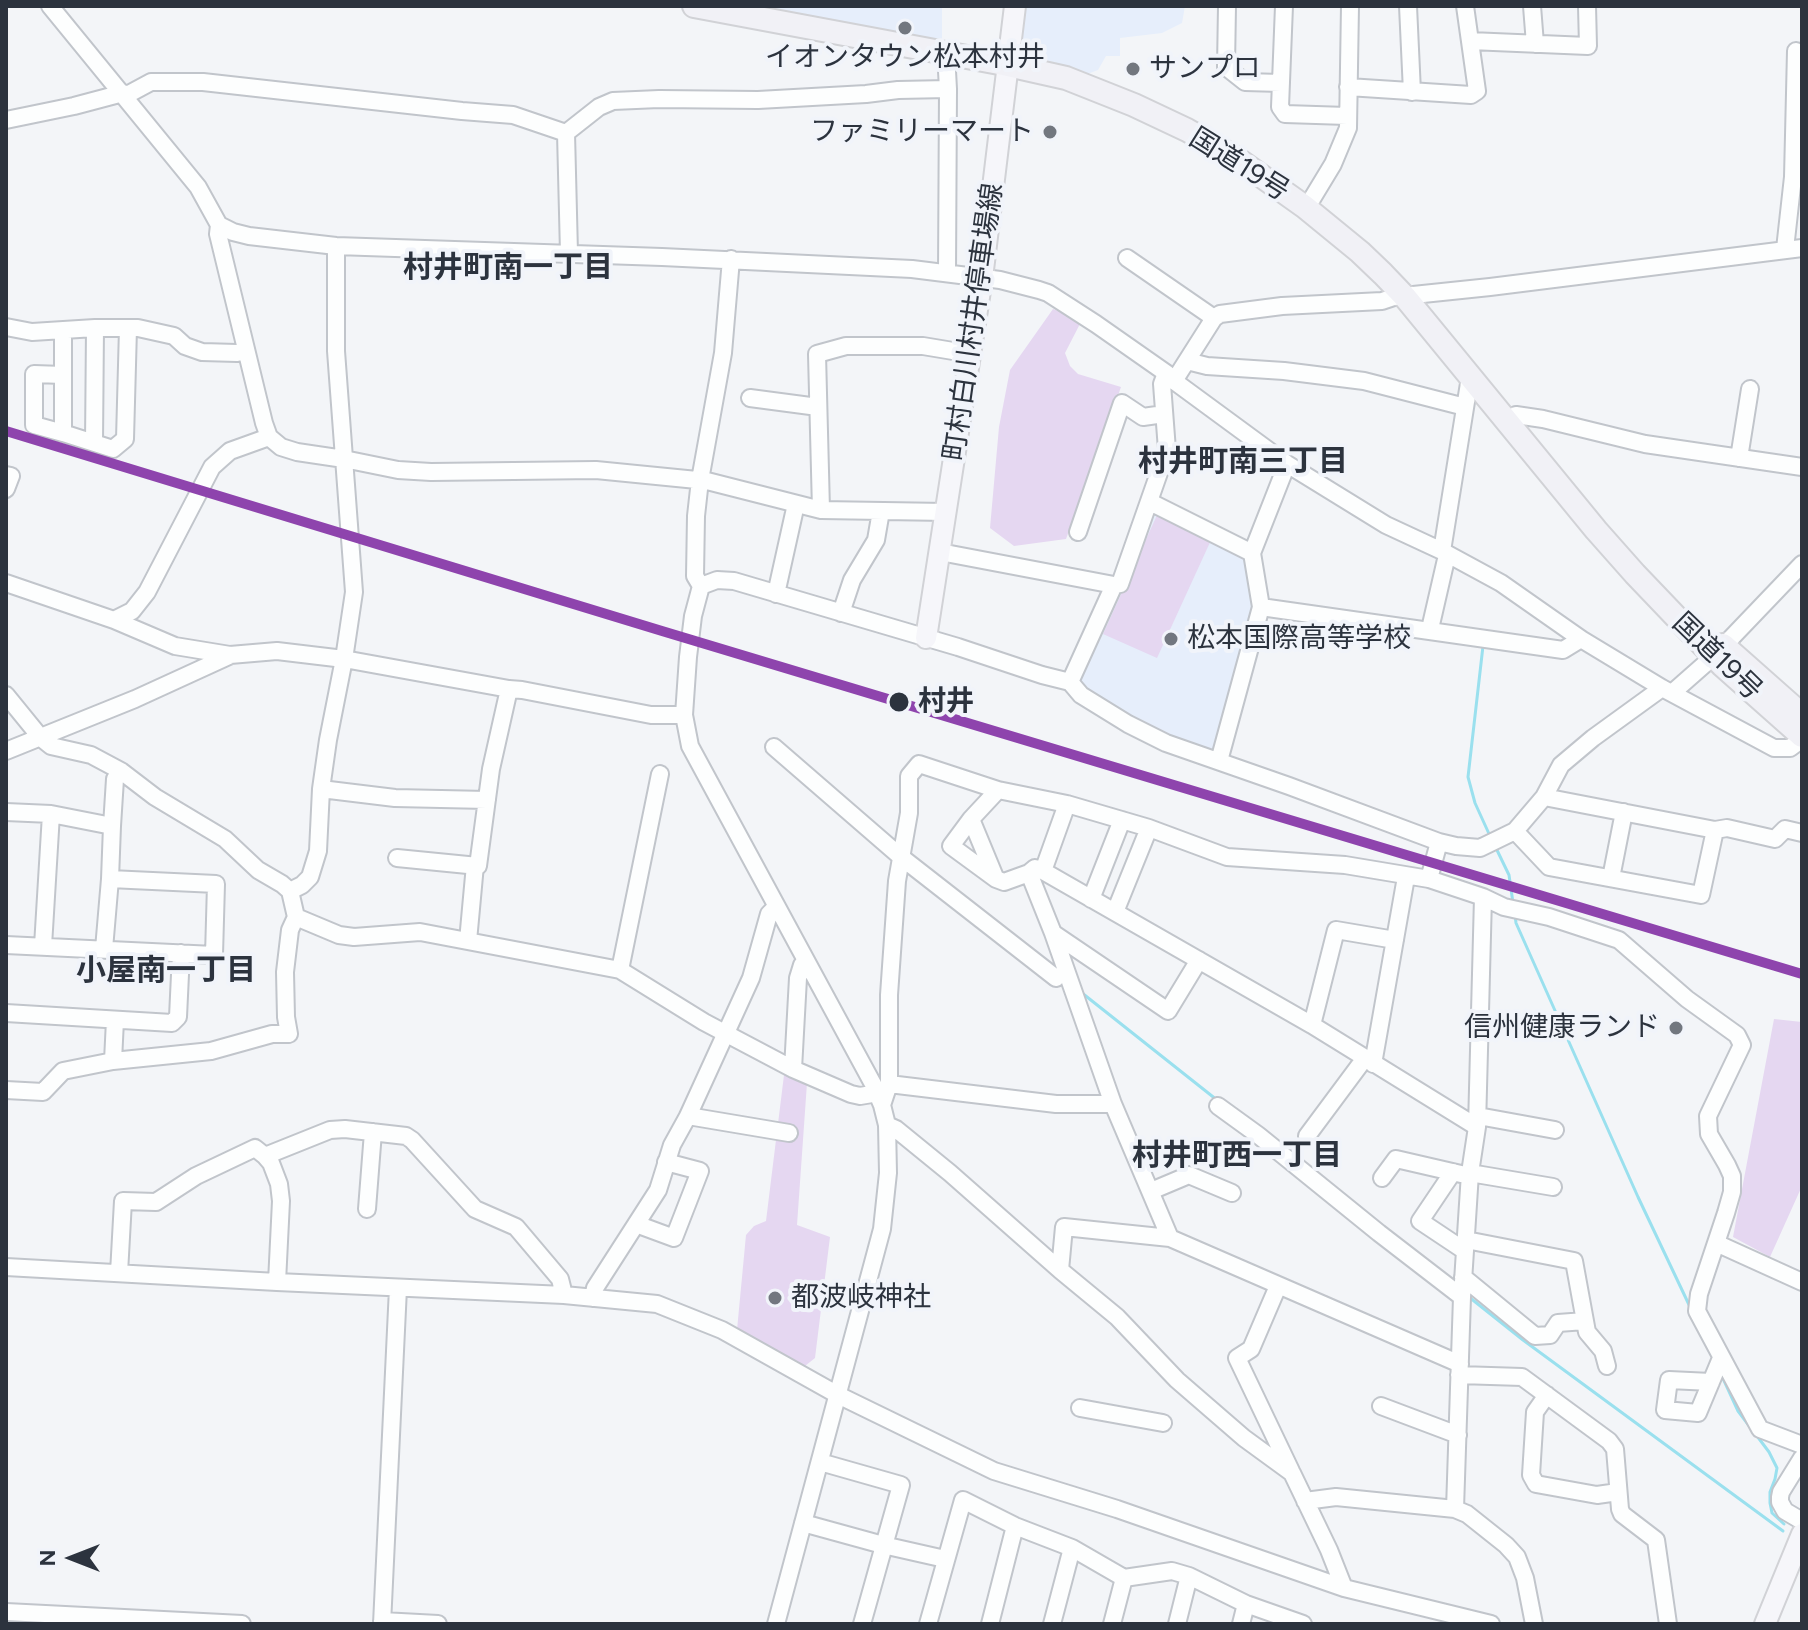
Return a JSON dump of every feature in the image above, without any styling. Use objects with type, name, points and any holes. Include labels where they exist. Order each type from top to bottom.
[{"type":"highway","name":"国道19号","points":[[694,6],[1008,64],[1066,78],[1134,105],[1236,158],[1305,207],[1360,252],[1405,297],[1635,574],[1660,590],[1802,738]]},
{"type":"highway","name":"国道19号","points":[[1719,651],[1802,715]]},
{"type":"main road","name":"町村白川村井停車場線","points":[[926,638],[982,278],[1015,6]]},
{"type":"main road","points":[[1765,1624],[1802,1534]]},
{"type":"street","points":[[50,6],[198,187],[219,225],[233,232],[336,246],[731,259],[947,273],[1000,280],[1048,293],[1096,324],[1287,464],[1386,525],[1501,583],[1581,639],[1667,691],[1774,748],[1790,748],[1802,738]]},
{"type":"street","points":[[1227,6],[1226,67],[1245,82],[1281,83]]},
{"type":"street","points":[[1284,6],[1280,107],[1285,114],[1347,116]]},
{"type":"street","points":[[1305,207],[1333,164],[1348,128],[1350,6]]},
{"type":"street","points":[[1408,6],[1412,92]]},
{"type":"street","points":[[1348,87],[1471,95],[1477,91],[1465,6]]},
{"type":"street","points":[[1532,6],[1535,44]]},
{"type":"street","points":[[1470,41],[1588,46],[1587,6]]},
{"type":"street","points":[[940,552],[1120,584],[1167,450],[1162,384],[1187,361],[1214,318],[1220,314],[1282,306],[1382,301],[1394,297],[1794,248],[1796,51]]},
{"type":"street","points":[[946,53],[947,273]]},
{"type":"street","points":[[6,120],[124,95],[151,82],[203,82],[513,115],[566,133]]},
{"type":"street","points":[[566,133],[599,107],[613,101],[758,100],[948,89]]},
{"type":"street","points":[[566,133],[569,253]]},
{"type":"street","points":[[219,225],[218,234],[264,423],[269,437],[281,447],[398,470],[596,470],[700,480],[821,510],[946,512]]},
{"type":"street","points":[[290,891],[310,877],[318,851],[321,789],[354,592],[336,351],[336,246]]},
{"type":"street","points":[[1127,258],[1214,318]]},
{"type":"street","points":[[731,259],[723,353],[696,516],[695,576],[701,586],[693,616],[684,715],[690,746],[697,762],[805,961],[883,1094]]},
{"type":"street","points":[[6,327],[32,332],[128,328],[174,336],[185,346],[202,352],[246,351]]},
{"type":"street","points":[[94,443],[95,328]]},
{"type":"street","points":[[63,375],[34,374],[34,425],[113,449],[125,439],[128,328]]},
{"type":"street","points":[[63,331],[63,433]]},
{"type":"street","points":[[821,510],[817,354],[846,346],[923,346],[971,354]]},
{"type":"street","points":[[1187,361],[1207,366],[1364,381],[1465,407]]},
{"type":"street","points":[[1430,629],[1470,377]]},
{"type":"street","points":[[1739,458],[1750,389]]},
{"type":"street","points":[[750,398],[818,407]]},
{"type":"street","points":[[1078,532],[1122,403],[1143,417],[1164,414]]},
{"type":"street","points":[[1506,420],[1516,415],[1645,444],[1739,458],[1801,463]]},
{"type":"street","points":[[114,620],[132,611],[147,592],[212,467],[230,451],[269,437]]},
{"type":"street","points":[[1219,761],[1261,607],[1252,553],[1287,464]]},
{"type":"street","points":[[6,475],[11,476],[6,489]]},
{"type":"street","points":[[1150,502],[1252,553]]},
{"type":"street","points":[[776,594],[796,504]]},
{"type":"street","points":[[841,613],[852,580],[876,540],[881,511]]},
{"type":"street","points":[[701,586],[717,580],[734,581],[1070,682],[1081,695],[1166,743],[1439,842],[1480,848],[1515,831],[1544,797],[1561,765],[1593,738],[1667,691],[1719,651],[1801,567]]},
{"type":"street","points":[[6,583],[114,620],[175,646],[230,655],[277,651],[344,659],[651,715],[684,715]]},
{"type":"street","points":[[1070,682],[1114,585]]},
{"type":"street","points":[[1261,607],[1563,650],[1581,639]]},
{"type":"street","points":[[6,751],[135,699],[230,655]]},
{"type":"street","points":[[397,858],[478,866],[491,769],[509,689]]},
{"type":"street","points":[[6,695],[51,746],[91,755],[121,771],[155,797],[225,839],[258,870],[290,891],[296,917],[290,930],[285,972],[289,1034],[272,1034],[211,1051],[113,1061],[63,1071],[43,1092],[6,1090]]},
{"type":"street","points":[[774,747],[901,857],[1056,978]]},
{"type":"street","points":[[776,1624],[882,1229],[888,1183],[883,1094],[897,881],[909,813],[909,776],[919,764],[998,790],[1067,804],[1149,828],[1227,857],[1345,865],[1429,879],[1504,907],[1549,917],[1619,940],[1687,999],[1737,1035],[1742,1045],[1708,1116],[1709,1134],[1732,1176],[1732,1192],[1699,1294],[1697,1311],[1760,1429],[1802,1445]]},
{"type":"street","points":[[104,949],[115,779],[121,771]]},
{"type":"street","points":[[620,970],[660,774]]},
{"type":"street","points":[[321,789],[395,798],[487,800]]},
{"type":"street","points":[[998,790],[951,846],[996,879],[1004,882],[1036,872],[1091,899],[1478,1121],[1555,1130]]},
{"type":"street","points":[[1544,797],[1775,839],[1785,829],[1802,833]]},
{"type":"street","points":[[1067,804],[1036,872],[1053,933],[1113,1104],[1170,1238]]},
{"type":"street","points":[[6,812],[51,814],[112,826]]},
{"type":"street","points":[[1611,878],[1624,812]]},
{"type":"street","points":[[43,946],[51,814]]},
{"type":"street","points":[[971,819],[996,879]]},
{"type":"street","points":[[1091,899],[1122,820]]},
{"type":"street","points":[[1115,912],[1149,828]]},
{"type":"street","points":[[1515,831],[1549,867],[1701,895],[1715,830]]},
{"type":"street","points":[[1429,879],[1439,842]]},
{"type":"street","points":[[468,941],[475,865]]},
{"type":"street","points":[[1307,1136],[1369,1061],[1406,877]]},
{"type":"street","points":[[6,945],[214,955],[216,884],[110,879]]},
{"type":"street","points":[[1455,1509],[1465,1174],[1478,1121],[1483,897]]},
{"type":"street","points":[[593,1298],[595,1288],[658,1190],[672,1145],[751,978],[769,914],[776,907]]},
{"type":"street","points":[[296,917],[339,935],[354,937],[420,932],[620,970],[793,1069],[851,1094],[1113,1104]]},
{"type":"street","points":[[1312,1025],[1336,930],[1395,940]]},
{"type":"street","points":[[1053,933],[1168,1011],[1199,960]]},
{"type":"street","points":[[6,1013],[172,1023],[178,1017],[181,953]]},
{"type":"street","points":[[793,1069],[798,978],[805,961]]},
{"type":"street","points":[[113,1061],[115,1020]]},
{"type":"street","points":[[1218,1106],[1462,1297]]},
{"type":"street","points":[[688,1116],[789,1133]]},
{"type":"street","points":[[887,1125],[950,1173],[1117,1317],[1177,1380],[1244,1438],[1292,1473]]},
{"type":"street","points":[[265,1156],[330,1130],[406,1136],[475,1209],[516,1227],[560,1279],[564,1295]]},
{"type":"street","points":[[367,1209],[373,1132]]},
{"type":"street","points":[[119,1273],[123,1201],[156,1202],[196,1176],[255,1148],[271,1163],[279,1184],[277,1282]]},
{"type":"street","points":[[1382,1178],[1396,1159],[1465,1174],[1553,1187]]},
{"type":"street","points":[[636,1224],[674,1238],[700,1171],[666,1162]]},
{"type":"street","points":[[1465,1174],[1420,1221],[1465,1245],[1574,1261],[1587,1332],[1603,1351],[1607,1366]]},
{"type":"street","points":[[1151,1191],[1189,1175],[1232,1193]]},
{"type":"street","points":[[1060,1270],[1064,1227],[1170,1238],[1460,1370],[1522,1377],[1609,1441],[1615,1449],[1622,1514],[1656,1540],[1668,1624]]},
{"type":"street","points":[[1716,1243],[1802,1282]]},
{"type":"street","points":[[6,1267],[564,1295],[648,1303],[678,1311],[722,1330],[838,1395],[994,1471],[1117,1509],[1344,1588],[1491,1624]]},
{"type":"street","points":[[1463,1277],[1535,1336],[1550,1335],[1558,1323],[1585,1321]]},
{"type":"street","points":[[1278,1286],[1251,1349],[1237,1358],[1329,1550],[1344,1588]]},
{"type":"street","points":[[398,1288],[382,1623],[438,1624]]},
{"type":"street","points":[[1711,1382],[1721,1358]]},
{"type":"street","points":[[1547,1395],[1535,1412],[1531,1475],[1536,1484],[1597,1495],[1618,1492]]},
{"type":"street","points":[[1381,1406],[1458,1435]]},
{"type":"street","points":[[1080,1408],[1163,1423]]},
{"type":"street","points":[[1802,1458],[1781,1492],[1780,1502],[1785,1511],[1802,1521]]},
{"type":"street","points":[[820,1462],[901,1485],[862,1624]]},
{"type":"street","points":[[1305,1501],[1336,1497],[1455,1509],[1467,1514],[1517,1557],[1525,1578],[1534,1624]]},
{"type":"street","points":[[928,1624],[963,1500],[1015,1526],[1072,1548],[1124,1578],[1172,1571],[1246,1604],[1303,1624]]},
{"type":"street","points":[[803,1523],[945,1559]]},
{"type":"street","points":[[990,1624],[1015,1526]]},
{"type":"street","points":[[1052,1624],[1072,1548]]},
{"type":"street","points":[[1177,1624],[1189,1576]]},
{"type":"street","points":[[1112,1624],[1124,1578]]},
{"type":"street","points":[[1241,1624],[1246,1604]]},
{"type":"street","points":[[6,1612],[242,1624]]},
{"type":"shaded area","name":"イオンタウン松本村井","points":[[746,6],[942,6],[942,39],[938,42]]},
{"type":"shaded area","points":[[1023,6],[1185,6],[1182,23],[1162,33],[1120,38],[1120,56],[1106,56],[1098,70],[1082,76],[1060,64],[1025,54],[1019,48]]},
{"type":"shaded area","points":[[1053,309],[1082,320],[1065,353],[1070,366],[1078,374],[1121,387],[1066,539],[1014,546],[990,528],[999,427],[1010,370]]},
{"type":"shaded area","name":"松本国際高等学校","points":[[1153,507],[1251,556],[1259,598],[1219,750],[1212,754],[1162,736],[1087,693],[1075,680]]},
{"type":"shaded area","points":[[1158,513],[1212,538],[1157,658],[1103,634]]},
{"type":"shaded area","points":[[1774,1019],[1802,1022],[1802,1186],[1770,1257],[1733,1237]]},
{"type":"shaded area","points":[[784,1075],[807,1083],[797,1225],[830,1237],[815,1358],[805,1366],[797,1365],[737,1330],[746,1235],[754,1226],[766,1221]]},
{"type":"waterway","points":[[1483,646],[1468,777],[1475,803],[1490,836]]},
{"type":"waterway","points":[[1495,846],[1509,875],[1513,903]]},
{"type":"waterway","points":[[1515,915],[1638,1197],[1691,1309]]},
{"type":"waterway","points":[[1082,993],[1217,1100]]},
{"type":"waterway","points":[[1469,1297],[1783,1531]]},
{"type":"waterway","points":[[1721,1374],[1738,1411],[1750,1427]]},
{"type":"waterway","points":[[1757,1436],[1777,1468],[1770,1503],[1772,1513],[1784,1524]]},
{"type":"transit line","points":[[6,431],[1802,974]]},
{"type":"place","name":"イオンタウン松本村井","points":[[905,28]]},
{"type":"place","name":"サンプロ","points":[[1133,69]]},
{"type":"place","name":"ファミリーマート","points":[[1050,132]]},
{"type":"place","name":"松本国際高等学校","points":[[1171,639]]},
{"type":"place","name":"村井","points":[[899,702]]},
{"type":"place","name":"信州健康ランド","points":[[1676,1028]]},
{"type":"place","name":"都波岐神社","points":[[775,1298]]},
{"type":"district","name":"村井町南一丁目","points":[[508,268]]},
{"type":"district","name":"村井町南三丁目","points":[[1243,462]]},
{"type":"district","name":"小屋南一丁目","points":[[166,971]]},
{"type":"district","name":"村井町西一丁目","points":[[1237,1156]]}]
